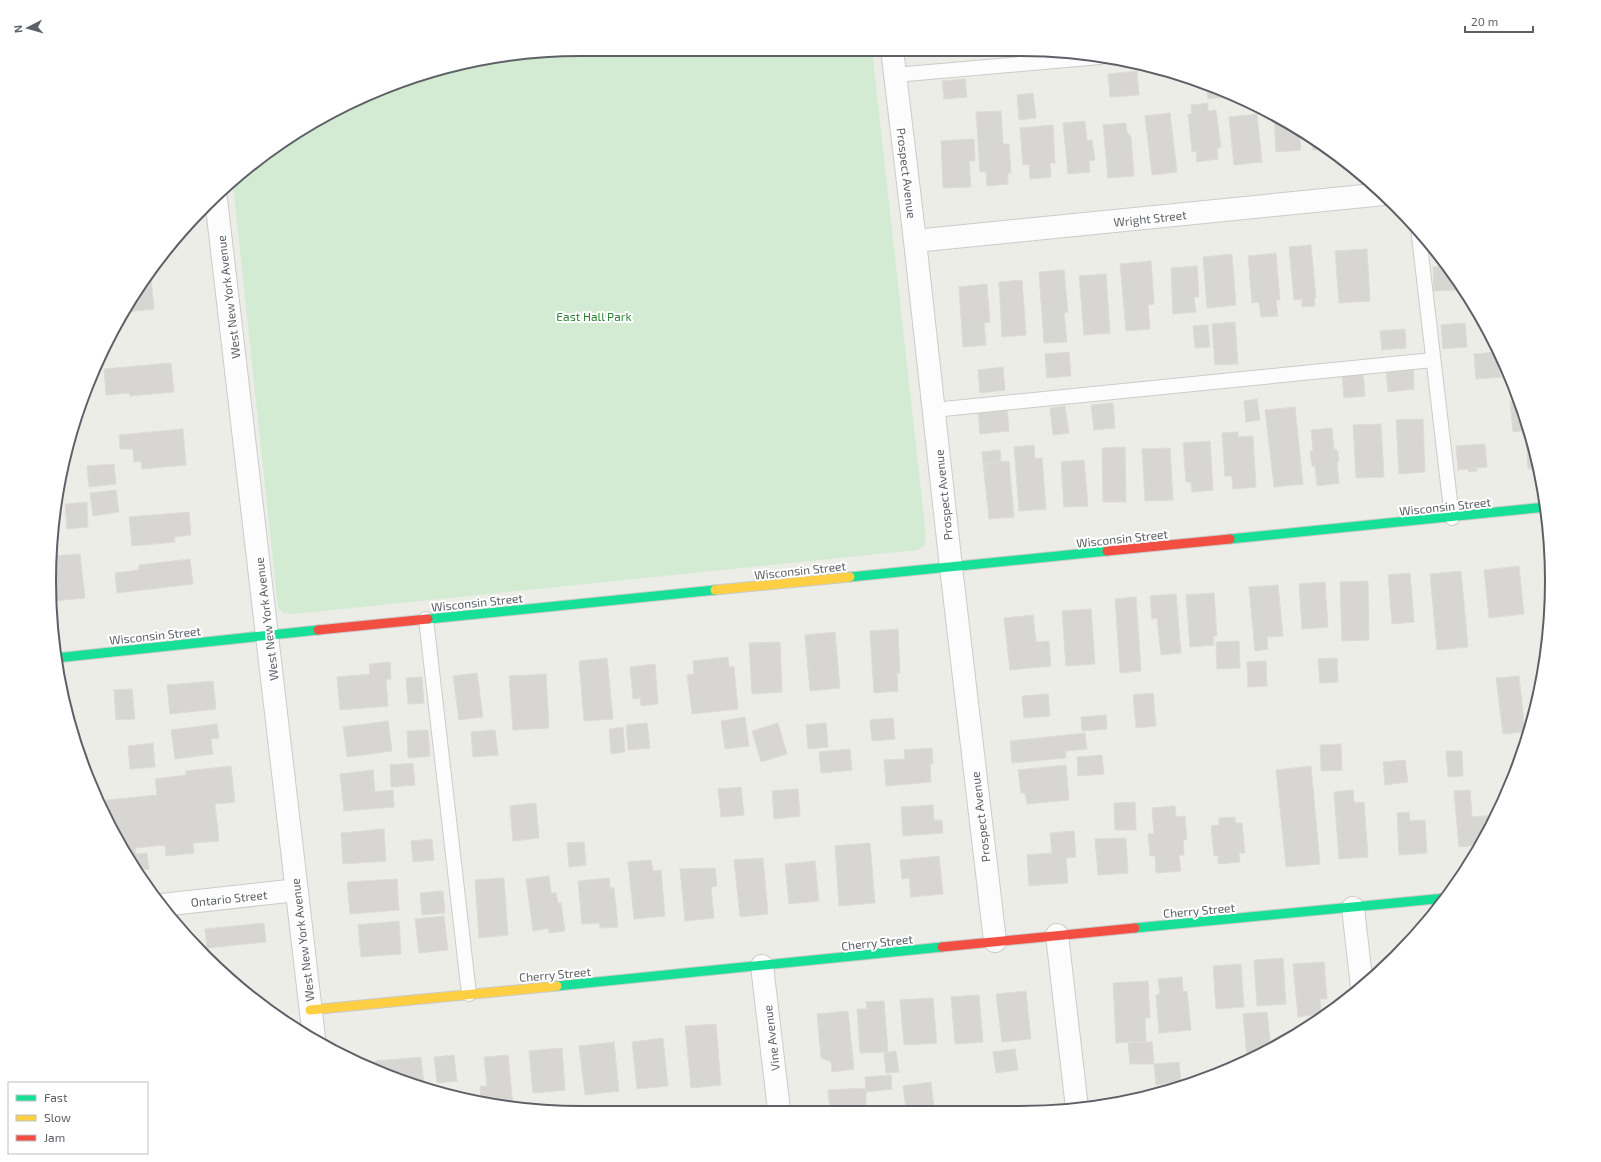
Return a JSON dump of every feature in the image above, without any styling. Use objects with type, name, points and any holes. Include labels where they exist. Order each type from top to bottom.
[{"type":"street","name":"Prospect Avenue","points":[[893,56],[995,941]]},
{"type":"street","name":"Wright Street","points":[[915,241],[1375,195]]},
{"type":"street","name":"West New York Avenue","points":[[217,204],[313,1033]]},
{"type":"street","name":"Wisconsin Street","points":[[61,657],[426,619],[1452,518],[1540,508]]},
{"type":"street","name":"Ontario Street","points":[[167,904],[297,890]]},
{"type":"street","name":"Cherry Street","points":[[310,1010],[762,966],[995,941],[1439,899]]},
{"type":"street","points":[[1353,908],[1361,980]]},
{"type":"street","points":[[1057,935],[1076,1103]]},
{"type":"street","name":"Vine Avenue","points":[[762,966],[779,1106]]},
{"type":"lane","points":[[895,75],[1077,59]]},
{"type":"lane","points":[[1419,240],[1452,518]]},
{"type":"lane","points":[[934,410],[1434,360]]},
{"type":"lane","points":[[426,619],[469,994]]},
{"type":"green space","name":"East Hall Park","points":[[581,56],[873,56],[926,535],[924,546],[917,550],[294,614],[284,613],[278,608],[233,188],[235,186],[261,164],[289,144],[318,126],[349,110],[412,84],[479,66],[512,60]]},
{"type":"building","points":[[1137,71],[1139,95],[1110,97],[1108,74]]},
{"type":"building","points":[[965,79],[967,97],[944,99],[942,81]]},
{"type":"building","points":[[1207,91],[1223,97],[1223,97],[1208,99]]},
{"type":"building","points":[[1033,93],[1036,118],[1019,120],[1017,95]]},
{"type":"building","points":[[1208,103],[1208,111],[1216,110],[1221,147],[1217,148],[1218,159],[1197,162],[1196,151],[1192,152],[1188,114],[1192,114],[1191,105]]},
{"type":"building","points":[[1001,111],[1003,144],[1009,144],[1011,173],[1008,173],[1008,184],[987,186],[986,172],[980,172],[976,112]]},
{"type":"building","points":[[1170,113],[1177,172],[1152,175],[1145,116]]},
{"type":"building","points":[[1257,114],[1262,162],[1234,165],[1229,117]]},
{"type":"building","points":[[1085,121],[1087,141],[1092,140],[1095,160],[1089,161],[1090,172],[1068,174],[1063,123]]},
{"type":"building","points":[[1274,122],[1300,136],[1301,150],[1276,152]]},
{"type":"building","points":[[1126,123],[1127,132],[1131,137],[1134,176],[1108,178],[1103,125]]},
{"type":"building","points":[[1053,125],[1055,163],[1050,163],[1051,177],[1030,179],[1029,164],[1023,165],[1020,128]]},
{"type":"building","points":[[974,139],[975,161],[969,161],[971,187],[943,188],[941,141]]},
{"type":"building","points":[[1312,144],[1320,150],[1313,150]]},
{"type":"building","points":[[1311,245],[1316,298],[1314,298],[1315,306],[1302,307],[1302,299],[1294,300],[1289,247]]},
{"type":"building","points":[[1367,249],[1370,301],[1339,303],[1335,251]]},
{"type":"building","points":[[1276,253],[1280,300],[1276,300],[1278,316],[1261,317],[1259,302],[1252,303],[1248,256]]},
{"type":"building","points":[[1232,254],[1236,305],[1207,308],[1203,257]]},
{"type":"building","points":[[1151,261],[1154,304],[1148,305],[1150,329],[1126,331],[1120,264]]},
{"type":"building","points":[[1197,266],[1199,297],[1194,297],[1196,312],[1173,314],[1171,268]]},
{"type":"building","points":[[1441,266],[1456,288],[1456,290],[1434,291],[1433,267]]},
{"type":"building","points":[[1064,270],[1068,312],[1064,313],[1067,342],[1044,343],[1039,272]]},
{"type":"building","points":[[1106,274],[1110,333],[1084,335],[1079,276]]},
{"type":"building","points":[[151,279],[154,309],[130,312]]},
{"type":"building","points":[[1022,280],[1026,335],[1002,337],[999,282]]},
{"type":"building","points":[[987,284],[990,322],[984,323],[986,345],[963,347],[959,287]]},
{"type":"building","points":[[1235,322],[1238,364],[1215,365],[1212,324]]},
{"type":"building","points":[[1465,323],[1467,347],[1443,349],[1441,325]]},
{"type":"building","points":[[1208,325],[1210,347],[1195,348],[1193,326]]},
{"type":"building","points":[[1405,329],[1406,348],[1382,350],[1380,331]]},
{"type":"building","points":[[1069,352],[1071,376],[1047,378],[1045,354]]},
{"type":"building","points":[[1493,352],[1500,368],[1501,377],[1476,379],[1474,354]]},
{"type":"building","points":[[171,363],[174,392],[130,396],[129,393],[106,395],[104,369]]},
{"type":"building","points":[[1003,367],[1005,390],[980,393],[978,370]]},
{"type":"building","points":[[1413,367],[1414,389],[1388,392],[1386,370]]},
{"type":"building","points":[[1363,372],[1365,396],[1344,398],[1342,374]]},
{"type":"building","points":[[1257,399],[1260,420],[1246,422],[1244,401]]},
{"type":"building","points":[[1510,402],[1513,402],[1523,431],[1513,432]]},
{"type":"building","points":[[1113,403],[1115,428],[1094,430],[1091,405]]},
{"type":"building","points":[[1065,406],[1069,433],[1053,435],[1050,408]]},
{"type":"building","points":[[1295,407],[1303,484],[1274,487],[1265,410]]},
{"type":"building","points":[[1007,408],[1009,431],[980,434],[978,410]]},
{"type":"building","points":[[1423,419],[1425,472],[1399,474],[1396,420]]},
{"type":"building","points":[[1381,424],[1384,477],[1356,478],[1353,425]]},
{"type":"building","points":[[1332,428],[1334,449],[1338,452],[1339,460],[1337,464],[1339,483],[1317,486],[1315,466],[1312,466],[1310,451],[1313,451],[1311,430]]},
{"type":"building","points":[[183,429],[186,465],[142,469],[141,461],[134,462],[133,449],[120,449],[119,435]]},
{"type":"building","points":[[1238,432],[1238,437],[1253,436],[1256,487],[1233,489],[1232,476],[1225,476],[1222,433]]},
{"type":"building","points":[[1210,441],[1213,490],[1192,492],[1191,482],[1186,482],[1183,443]]},
{"type":"building","points":[[1526,443],[1533,468],[1528,469]]},
{"type":"building","points":[[1485,444],[1487,467],[1458,470],[1456,446]]},
{"type":"building","points":[[1034,445],[1035,459],[1042,458],[1046,509],[1019,511],[1014,447]]},
{"type":"building","points":[[1125,447],[1126,502],[1103,502],[1102,448]]},
{"type":"building","points":[[1170,448],[1173,500],[1145,501],[1142,449]]},
{"type":"building","points":[[1000,450],[1001,462],[986,464],[987,473],[984,473],[982,452]]},
{"type":"building","points":[[1084,460],[1088,506],[1064,507],[1061,462]]},
{"type":"building","points":[[1009,461],[1014,517],[989,519],[984,473],[987,473],[986,464]]},
{"type":"building","points":[[114,464],[116,484],[89,487],[87,466]]},
{"type":"building","points":[[1477,468],[1477,471],[1469,472],[1468,469]]},
{"type":"building","points":[[116,490],[119,512],[93,516],[90,493]]},
{"type":"building","points":[[87,502],[88,527],[67,529],[65,504]]},
{"type":"building","points":[[189,512],[191,535],[174,537],[175,542],[132,546],[129,517]]},
{"type":"building","points":[[80,554],[85,598],[57,601],[57,556]]},
{"type":"building","points":[[190,559],[193,584],[117,593],[115,573],[139,570],[139,565]]},
{"type":"building","points":[[1519,566],[1524,614],[1489,618],[1484,570]]},
{"type":"building","points":[[1461,571],[1468,647],[1437,650],[1430,574]]},
{"type":"building","points":[[1410,573],[1414,622],[1392,624],[1388,575]]},
{"type":"building","points":[[1368,581],[1369,640],[1342,641],[1340,582]]},
{"type":"building","points":[[1325,582],[1328,627],[1302,629],[1299,584]]},
{"type":"building","points":[[1278,585],[1283,636],[1267,637],[1268,649],[1255,651],[1249,587]]},
{"type":"building","points":[[1214,593],[1217,636],[1213,636],[1214,645],[1190,647],[1186,595]]},
{"type":"building","points":[[1176,594],[1181,653],[1161,655],[1157,618],[1152,619],[1150,596]]},
{"type":"building","points":[[1136,597],[1141,671],[1120,673],[1115,599]]},
{"type":"building","points":[[1091,609],[1095,664],[1066,666],[1062,611]]},
{"type":"building","points":[[1033,615],[1036,642],[1049,641],[1051,666],[1010,670],[1004,618]]},
{"type":"building","points":[[898,629],[900,673],[897,673],[898,691],[874,693],[870,631]]},
{"type":"building","points":[[835,632],[840,688],[810,691],[805,635]]},
{"type":"building","points":[[1239,641],[1240,668],[1217,669],[1216,642]]},
{"type":"building","points":[[780,642],[782,692],[752,694],[749,643]]},
{"type":"building","points":[[728,657],[729,667],[734,667],[738,709],[692,714],[687,675],[694,674],[693,661]]},
{"type":"building","points":[[607,658],[613,719],[584,721],[579,661]]},
{"type":"building","points":[[1337,658],[1338,682],[1320,683],[1318,659]]},
{"type":"building","points":[[1266,661],[1267,686],[1248,687],[1247,662]]},
{"type":"building","points":[[390,662],[391,679],[386,680],[388,706],[340,710],[337,677],[370,674],[369,664]]},
{"type":"building","points":[[655,664],[658,704],[641,706],[640,698],[633,699],[630,667]]},
{"type":"building","points":[[477,673],[483,717],[459,720],[453,676]]},
{"type":"building","points":[[546,674],[549,728],[513,730],[509,676]]},
{"type":"building","points":[[1519,676],[1524,726],[1522,732],[1503,734],[1496,678]]},
{"type":"building","points":[[422,677],[424,703],[408,704],[406,678]]},
{"type":"building","points":[[213,681],[216,709],[170,714],[167,685]]},
{"type":"building","points":[[132,689],[135,719],[116,720],[114,690]]},
{"type":"building","points":[[1153,693],[1156,726],[1136,728],[1133,695]]},
{"type":"building","points":[[1048,694],[1050,716],[1024,718],[1022,696]]},
{"type":"building","points":[[1106,715],[1107,729],[1082,731],[1081,717]]},
{"type":"building","points":[[745,717],[749,746],[725,749],[721,721]]},
{"type":"building","points":[[893,718],[895,739],[872,741],[870,720]]},
{"type":"building","points":[[388,721],[392,751],[347,757],[343,727]]},
{"type":"building","points":[[647,723],[650,748],[628,750],[626,725]]},
{"type":"building","points":[[778,723],[787,754],[761,762],[752,731]]},
{"type":"building","points":[[826,723],[828,747],[808,749],[806,725]]},
{"type":"building","points":[[217,724],[219,738],[211,739],[213,754],[175,759],[171,730]]},
{"type":"building","points":[[623,727],[625,752],[611,754],[609,729]]},
{"type":"building","points":[[428,730],[430,756],[408,758],[407,731]]},
{"type":"building","points":[[495,730],[498,755],[473,757],[471,732]]},
{"type":"building","points":[[1085,733],[1087,749],[1066,751],[1066,758],[1012,763],[1010,741]]},
{"type":"building","points":[[153,743],[155,767],[130,769],[128,746]]},
{"type":"building","points":[[1341,744],[1342,770],[1321,771],[1320,745]]},
{"type":"building","points":[[932,748],[933,764],[930,764],[931,782],[886,786],[884,760],[905,759],[904,750]]},
{"type":"building","points":[[850,749],[852,770],[821,773],[819,752]]},
{"type":"building","points":[[1446,751],[1462,751],[1463,776],[1448,777]]},
{"type":"building","points":[[1102,755],[1104,774],[1078,776],[1077,757]]},
{"type":"building","points":[[1405,760],[1408,782],[1385,785],[1383,762]]},
{"type":"building","points":[[413,763],[415,785],[391,787],[390,765]]},
{"type":"building","points":[[1066,765],[1069,800],[1027,804],[1025,793],[1021,793],[1018,770]]},
{"type":"building","points":[[231,766],[235,802],[215,804],[219,841],[193,843],[194,853],[166,856],[165,845],[135,848],[136,854],[147,853],[149,869],[142,870],[126,844],[104,800],[157,795],[155,779],[186,775],[186,771]]},
{"type":"building","points":[[1311,766],[1320,864],[1286,867],[1276,770]]},
{"type":"building","points":[[373,770],[375,792],[393,790],[394,807],[344,811],[340,774]]},
{"type":"building","points":[[741,787],[744,815],[721,817],[718,789]]},
{"type":"building","points":[[798,789],[800,816],[774,819],[772,791]]},
{"type":"building","points":[[1353,790],[1354,803],[1364,802],[1368,857],[1339,859],[1334,792]]},
{"type":"building","points":[[1470,790],[1472,817],[1490,816],[1474,845],[1459,847],[1454,791]]},
{"type":"building","points":[[1135,802],[1136,830],[1115,830],[1114,803]]},
{"type":"building","points":[[536,803],[539,838],[513,841],[510,806]]},
{"type":"building","points":[[933,805],[934,820],[942,820],[943,833],[903,836],[901,807]]},
{"type":"building","points":[[1175,806],[1176,817],[1185,816],[1187,839],[1183,840],[1184,855],[1179,855],[1181,871],[1156,873],[1155,856],[1150,856],[1148,834],[1154,833],[1152,808]]},
{"type":"building","points":[[1409,812],[1410,821],[1425,820],[1427,853],[1399,855],[1397,813]]},
{"type":"building","points":[[1235,817],[1236,823],[1242,823],[1245,853],[1239,853],[1240,862],[1218,864],[1218,855],[1214,856],[1211,826],[1219,825],[1219,818]]},
{"type":"building","points":[[384,829],[386,861],[343,864],[341,833]]},
{"type":"building","points":[[1074,831],[1076,857],[1066,858],[1068,883],[1029,886],[1027,855],[1052,853],[1050,833]]},
{"type":"building","points":[[1126,838],[1128,873],[1098,875],[1095,839]]},
{"type":"building","points":[[432,839],[434,860],[413,862],[411,841]]},
{"type":"building","points":[[584,842],[586,865],[569,867],[567,843]]},
{"type":"building","points":[[870,843],[875,903],[839,906],[835,846]]},
{"type":"building","points":[[939,856],[943,894],[911,897],[909,878],[902,879],[900,860]]},
{"type":"building","points":[[763,858],[768,914],[740,917],[734,860]]},
{"type":"building","points":[[651,860],[653,871],[661,870],[665,916],[634,919],[628,862]]},
{"type":"building","points":[[815,861],[819,901],[789,904],[785,864]]},
{"type":"building","points":[[715,868],[717,886],[711,887],[714,918],[685,921],[680,869]]},
{"type":"building","points":[[549,876],[551,893],[556,893],[558,903],[561,903],[565,931],[549,933],[548,928],[533,931],[526,879]]},
{"type":"building","points":[[504,878],[508,935],[479,938],[475,880]]},
{"type":"building","points":[[609,878],[610,888],[614,888],[618,927],[600,928],[599,923],[582,924],[578,881]]},
{"type":"building","points":[[397,879],[399,910],[350,914],[347,882]]},
{"type":"building","points":[[443,891],[445,913],[422,915],[420,893]]},
{"type":"building","points":[[444,916],[448,950],[419,953],[415,919]]},
{"type":"building","points":[[399,921],[401,954],[361,957],[358,925]]},
{"type":"building","points":[[264,923],[266,942],[207,948],[205,929]]},
{"type":"building","points":[[1283,958],[1286,1004],[1257,1006],[1254,960]]},
{"type":"building","points":[[1324,962],[1327,999],[1320,999],[1321,1012],[1317,1015],[1298,1017],[1293,964]]},
{"type":"building","points":[[1241,964],[1244,1007],[1216,1009],[1213,966]]},
{"type":"building","points":[[1182,977],[1183,992],[1187,991],[1191,1030],[1159,1033],[1156,995],[1160,994],[1158,979]]},
{"type":"building","points":[[1148,981],[1150,1018],[1145,1018],[1146,1041],[1116,1043],[1113,983]]},
{"type":"building","points":[[1026,991],[1031,1039],[1002,1042],[996,994]]},
{"type":"building","points":[[979,995],[983,1042],[955,1044],[951,997]]},
{"type":"building","points":[[933,998],[937,1043],[904,1045],[900,1000]]},
{"type":"building","points":[[884,1001],[888,1052],[860,1053],[857,1009],[867,1009],[866,1002]]},
{"type":"building","points":[[848,1011],[854,1069],[832,1072],[831,1062],[821,1058],[817,1014]]},
{"type":"building","points":[[1267,1012],[1270,1042],[1247,1054],[1243,1014]]},
{"type":"building","points":[[716,1024],[721,1085],[691,1088],[685,1026]]},
{"type":"building","points":[[663,1038],[668,1086],[637,1089],[632,1042]]},
{"type":"building","points":[[614,1042],[619,1091],[585,1095],[579,1046]]},
{"type":"building","points":[[1128,1042],[1152,1042],[1154,1064],[1130,1064]]},
{"type":"building","points":[[562,1048],[565,1090],[533,1093],[529,1051]]},
{"type":"building","points":[[1015,1049],[1018,1070],[996,1073],[993,1052]]},
{"type":"building","points":[[896,1051],[899,1072],[886,1073],[884,1053]]},
{"type":"building","points":[[454,1055],[457,1081],[437,1083],[434,1057]]},
{"type":"building","points":[[508,1055],[513,1102],[481,1096],[480,1086],[487,1086],[484,1057]]},
{"type":"building","points":[[421,1057],[423,1081],[380,1066],[375,1064],[375,1061]]},
{"type":"building","points":[[1179,1062],[1181,1080],[1156,1085],[1154,1064]]},
{"type":"building","points":[[891,1075],[892,1089],[866,1092],[865,1077]]},
{"type":"building","points":[[931,1082],[934,1106],[906,1106],[903,1086]]},
{"type":"building","points":[[866,1088],[866,1106],[830,1106],[828,1090]]},
{"type":"traffic: fast","points":[[1230,539],[1540,508]]},
{"type":"traffic: fast","points":[[850,577],[1107,551]]},
{"type":"traffic: fast","points":[[428,619],[715,590]]},
{"type":"traffic: fast","points":[[61,657],[318,630]]},
{"type":"traffic: fast","points":[[1135,928],[1439,899]]},
{"type":"traffic: fast","points":[[557,986],[942,947]]},
{"type":"traffic: slow","points":[[715,590],[850,577]]},
{"type":"traffic: slow","points":[[310,1010],[557,986]]},
{"type":"traffic: jam","points":[[1107,551],[1230,539]]},
{"type":"traffic: jam","points":[[318,630],[428,619]]},
{"type":"traffic: jam","points":[[942,947],[1135,928]]}]
